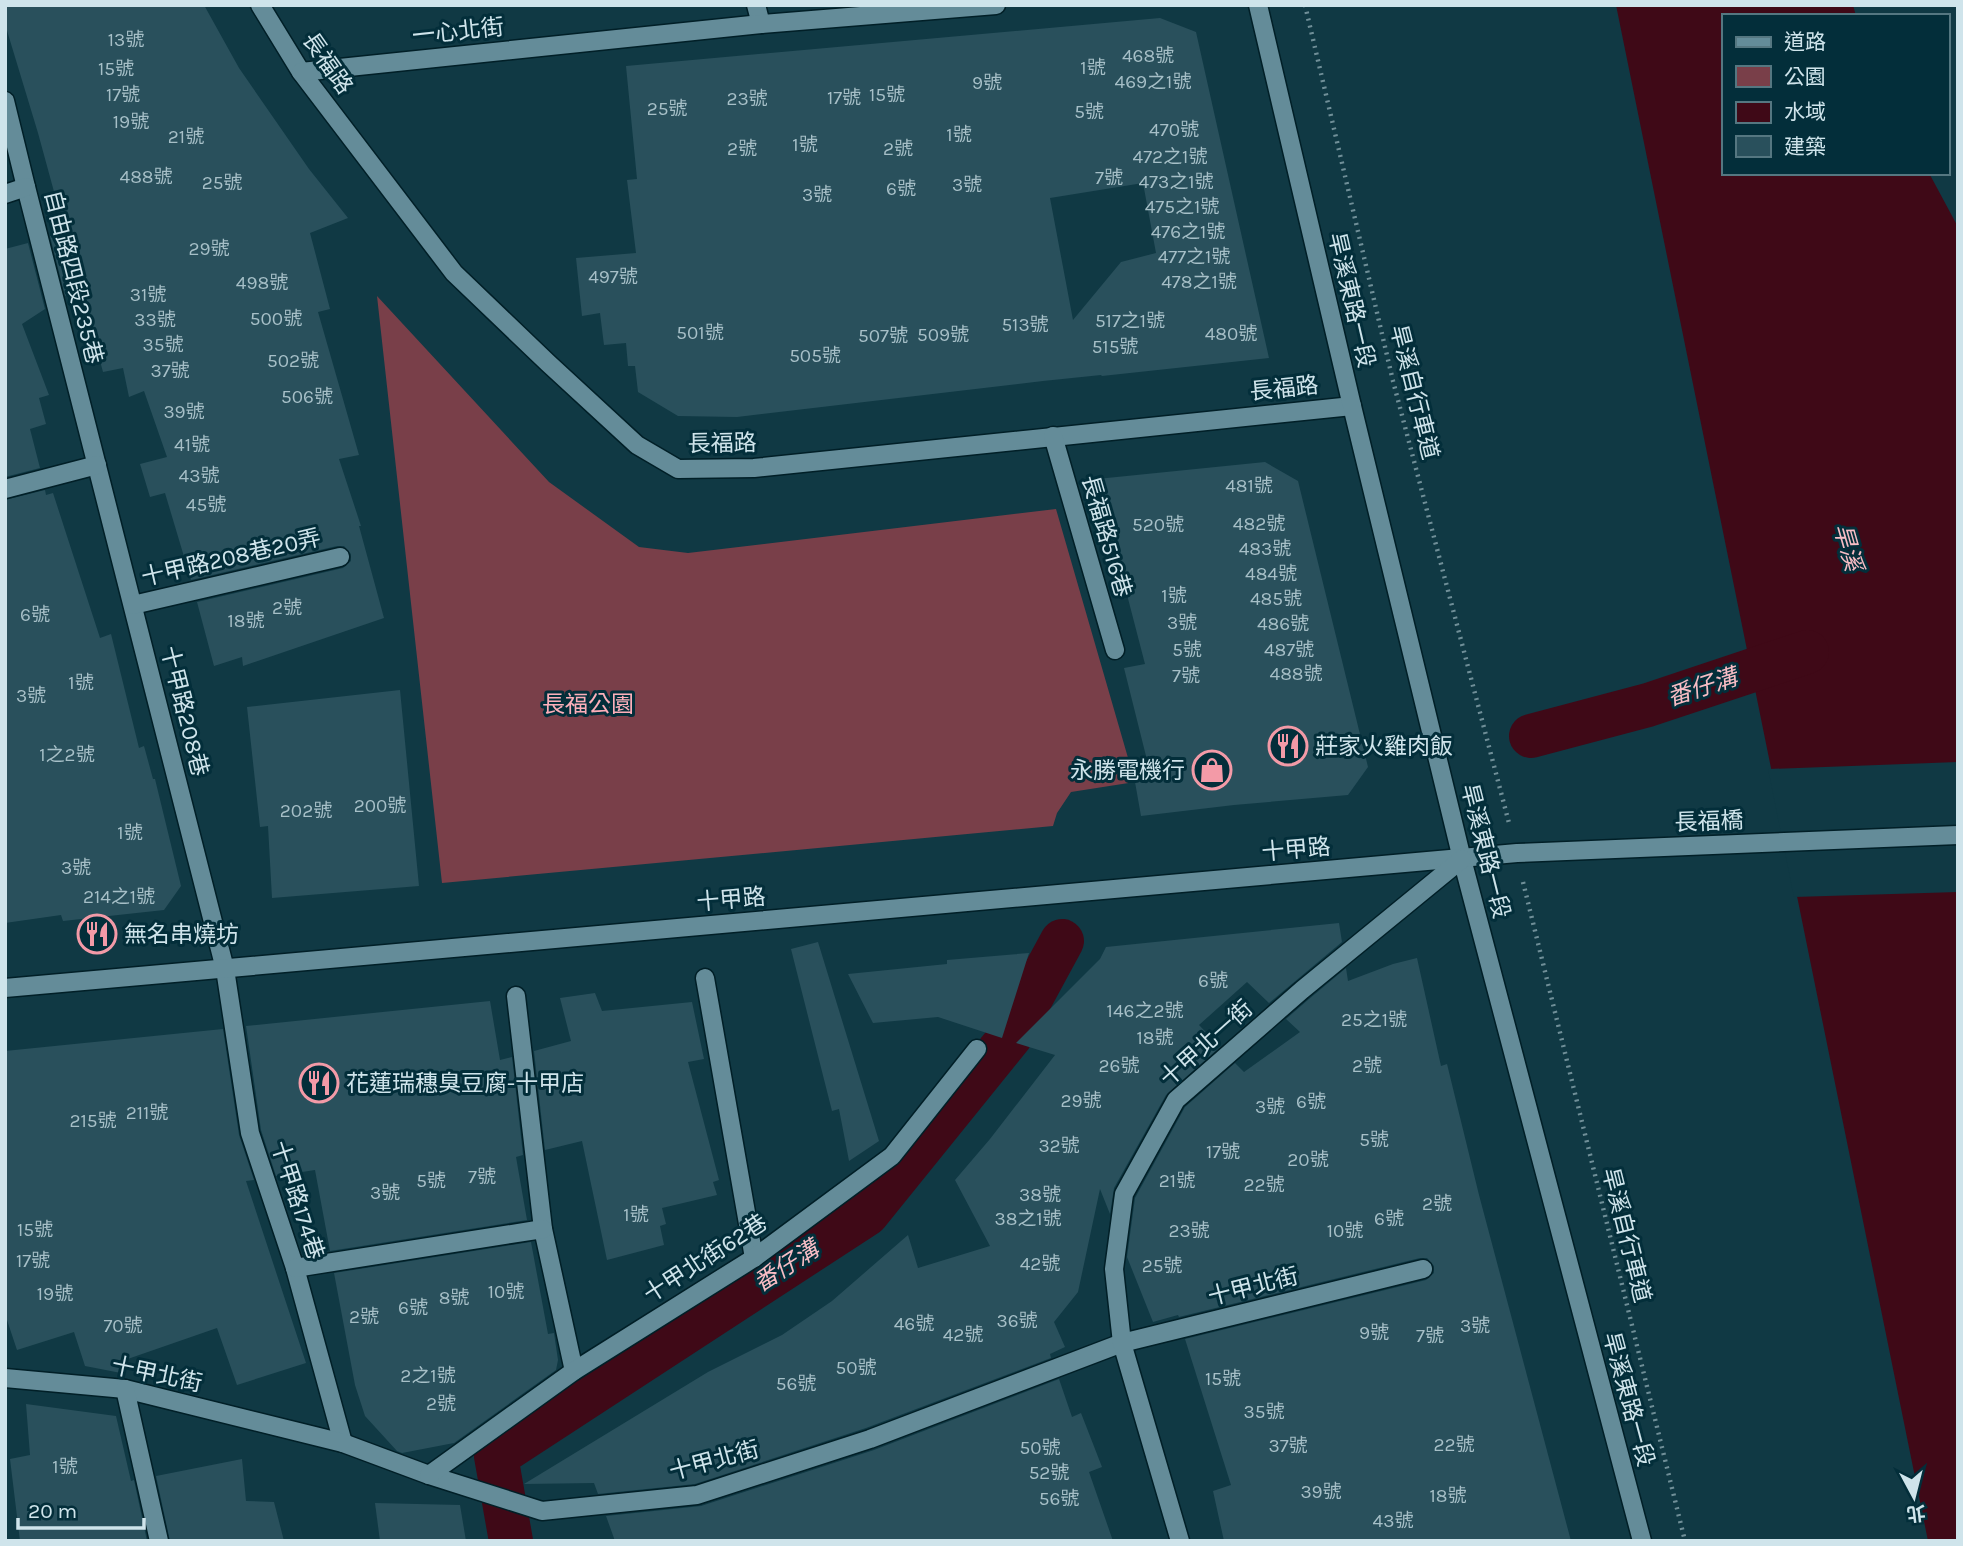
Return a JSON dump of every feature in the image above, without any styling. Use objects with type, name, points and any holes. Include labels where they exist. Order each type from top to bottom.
[{"type":"street","name":"長福路","points":[[260,5],[301,72],[454,273],[637,445],[678,469],[754,468],[1352,406]]},
{"type":"street","points":[[756,5],[761,24]]},
{"type":"street","name":"一心北街","points":[[301,72],[761,24],[996,5]]},
{"type":"street","name":"旱溪東路一段","points":[[1258,5],[1462,859],[1642,1541]]},
{"type":"street","name":"自由路四段235巷","points":[[5,100],[97,465]]},
{"type":"street","points":[[5,194],[26,187]]},
{"type":"street","name":"長福路516巷","points":[[1053,436],[1115,650]]},
{"type":"street","points":[[5,489],[97,465]]},
{"type":"street","name":"十甲路208巷","points":[[97,465],[225,969]]},
{"type":"street","name":"十甲路208巷20弄","points":[[133,605],[340,557]]},
{"type":"street","name":"長福橋","points":[[1462,859],[1517,853],[1958,835]]},
{"type":"street","name":"十甲路","points":[[5,988],[1462,859]]},
{"type":"street","name":"十甲北一街","points":[[1180,1541],[1122,1343],[1114,1269],[1124,1194],[1176,1100],[1302,990],[1462,859]]},
{"type":"street","name":"十甲路174巷","points":[[225,969],[250,1133],[295,1268],[343,1443]]},
{"type":"street","points":[[705,978],[754,1258]]},
{"type":"street","points":[[516,996],[543,1229],[575,1371]]},
{"type":"street","name":"十甲北街62巷","points":[[429,1475],[575,1371],[754,1258],[891,1156],[977,1049]]},
{"type":"street","points":[[295,1268],[543,1229]]},
{"type":"street","name":"十甲北街","points":[[5,1378],[125,1389],[343,1443],[429,1475],[542,1511],[697,1495],[870,1439],[1122,1343],[1423,1269]]},
{"type":"street","points":[[125,1389],[159,1541]]},
{"type":"path","name":"旱溪自行車道","points":[[1305,5],[1393,381],[1499,785]]},
{"type":"path","name":"旱溪自行車道","points":[[1536,937],[1685,1541]]},
{"type":"green space","name":"長福公園","points":[[377,296],[549,482],[639,547],[688,553],[1056,509],[1135,782],[1071,792],[1057,813],[1053,826],[442,883]]},
{"type":"water","name":"旱溪","points":[[1616,5],[1853,5],[1855,14],[1722,14],[1722,175],[1930,175],[1958,227],[1958,1541],[1928,1541]]},
{"type":"pier","points":[[1958,762],[1958,892],[1794,897],[1768,769]]},
{"type":"building","points":[[5,5],[204,5],[239,68],[309,169],[348,218],[310,233],[330,309],[318,312],[359,455],[339,459],[361,526],[384,618],[243,666],[242,657],[214,666],[197,602],[343,568],[351,561],[351,554],[344,546],[337,546],[191,580],[165,493],[150,497],[140,464],[167,457],[144,391],[129,397],[123,368],[103,372],[80,286],[65,296],[50,236],[65,232],[5,24]]},
{"type":"building","points":[[1160,18],[1196,32],[1269,358],[737,417],[678,416],[638,392],[635,366],[628,366],[626,343],[604,345],[600,313],[582,316],[576,258],[636,253],[627,180],[637,179],[626,66]],"holes":[[[1143,183],[1156,253],[1121,262],[1073,320],[1050,198]]]},
{"type":"building","points":[[28,243],[45,309],[22,324],[49,395],[39,398],[46,424],[30,429],[40,468],[5,477],[5,249]]},
{"type":"building","points":[[1265,462],[1298,481],[1368,767],[1348,795],[1141,816],[1135,782],[1152,780],[1124,668],[1145,664],[1097,479]]},
{"type":"building","points":[[45,490],[46,495],[53,493],[100,638],[111,634],[139,748],[144,746],[155,779],[181,886],[164,910],[63,921],[61,915],[5,923],[5,500]]},
{"type":"building","points":[[400,690],[419,886],[272,898],[268,826],[260,827],[247,707]]},
{"type":"building","points":[[1339,923],[1342,942],[1269,1003],[1247,982],[1199,1025],[1220,1047],[1166,1095],[1114,1188],[1110,1214],[1100,1189],[1078,1292],[1054,1322],[1065,1347],[1050,1354],[1051,1358],[866,1428],[695,1484],[598,1494],[594,1483],[524,1484],[708,1372],[782,1335],[832,1301],[908,1235],[918,1268],[990,1246],[955,1180],[1055,1055],[1016,1043],[1100,959],[1106,947]]},
{"type":"building","points":[[818,942],[879,1141],[849,1161],[839,1109],[832,1111],[791,949]]},
{"type":"building","points":[[1029,953],[1002,1038],[938,1017],[873,1023],[848,974],[947,964],[947,960]]},
{"type":"building","points":[[1417,958],[1441,1066],[1447,1064],[1571,1541],[1224,1541],[1213,1491],[1231,1485],[1185,1339],[1426,1280],[1434,1273],[1434,1266],[1427,1258],[1420,1258],[1153,1322],[1127,1257],[1135,1198],[1185,1107],[1235,1063],[1244,1072],[1300,1032],[1286,1019],[1309,999],[1346,968],[1348,981]]},
{"type":"building","points":[[595,993],[602,1011],[692,1002],[704,1059],[688,1062],[719,1180],[713,1182],[717,1195],[662,1208],[666,1224],[660,1226],[664,1245],[607,1260],[582,1141],[545,1150],[534,1051],[571,1041],[560,998]]},
{"type":"building","points":[[490,1001],[500,1060],[512,1057],[523,1155],[516,1157],[527,1220],[330,1251],[315,1170],[276,1176],[261,1130],[246,1026]]},
{"type":"building","points":[[223,1029],[239,1135],[254,1180],[246,1181],[306,1363],[237,1385],[217,1328],[119,1362],[121,1373],[85,1366],[74,1332],[17,1350],[5,1314],[5,1051]]},
{"type":"building","points":[[531,1242],[548,1334],[554,1333],[558,1360],[556,1370],[454,1443],[402,1453],[397,1451],[365,1416],[355,1385],[334,1273]]},
{"type":"building","points":[[1059,1379],[1072,1417],[1081,1413],[1102,1467],[1089,1472],[1113,1541],[615,1541],[606,1516],[701,1506],[874,1450]]},
{"type":"building","points":[[26,1404],[116,1416],[147,1541],[20,1541],[10,1459],[30,1455]]},
{"type":"building","points":[[242,1459],[246,1501],[274,1502],[284,1541],[170,1541],[156,1476]]},
{"type":"building","points":[[375,1503],[460,1505],[466,1541],[380,1541]]},
{"type":"waterway","name":"番仔溝","points":[[1531,736],[1648,705],[1807,652]]},
{"type":"waterway","name":"番仔溝","points":[[511,1541],[496,1456],[867,1214],[1010,1037],[1062,941]]},
{"type":"place","name":"莊家火雞肉飯","points":[[1288,746]]},
{"type":"place","name":"永勝電機行","points":[[1212,770]]},
{"type":"place","name":"無名串燒坊","points":[[97,934]]},
{"type":"place","name":"花蓮瑞穗臭豆腐-十甲店","points":[[319,1083]]}]
